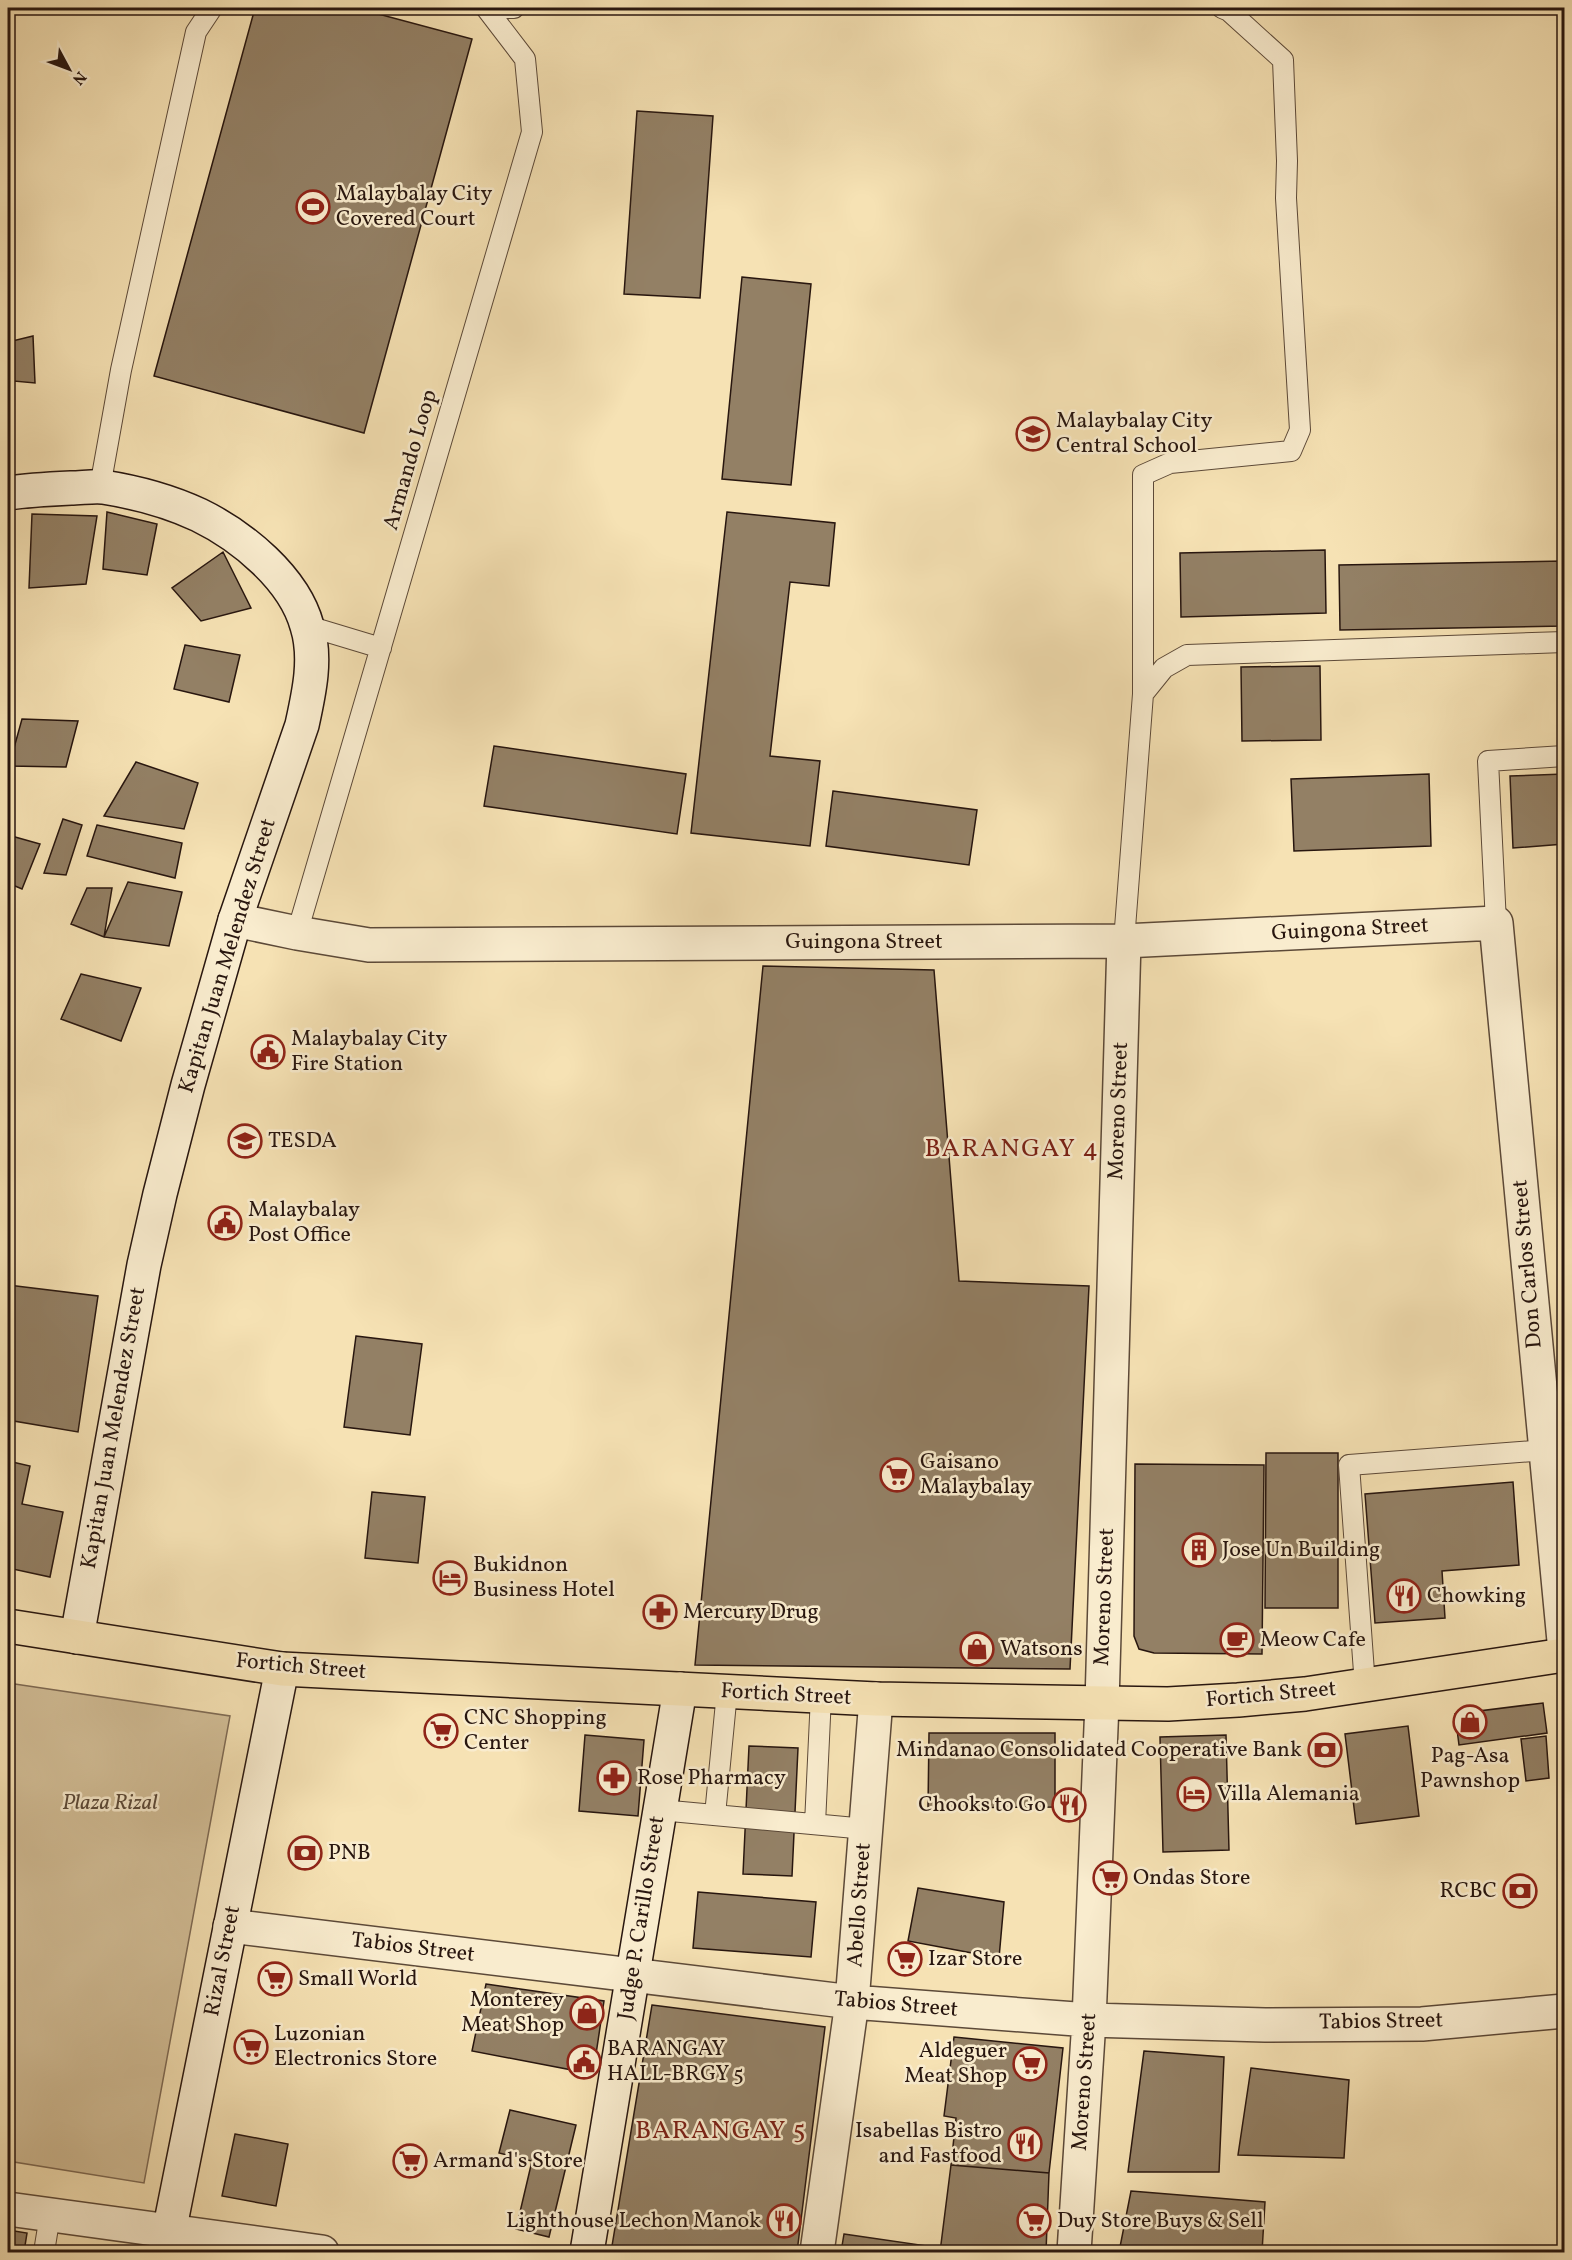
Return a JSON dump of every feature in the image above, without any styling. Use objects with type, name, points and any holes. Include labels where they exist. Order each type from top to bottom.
[{"type":"highway","name":"Fortich Street","points":[[8,1626],[282,1669],[876,1699],[1168,1704],[1238,1700],[1365,1686],[1564,1655]]},
{"type":"street","name":"Kapitan Juan Melendez Street","points":[[8,493],[100,487],[152,498],[199,515],[244,544],[282,578],[298,603],[308,626],[312,661],[309,693],[302,724],[235,920],[188,1085],[144,1265],[77,1637]]},
{"type":"street","name":"Guingona Street","points":[[235,920],[369,945],[1124,940],[1496,923]]},
{"type":"street","name":"Don Carlos Street","points":[[1496,923],[1564,1641]]},
{"type":"street","name":"Moreno Street","points":[[1074,2253],[1089,2020],[1102,1703],[1124,940]]},
{"type":"street","name":"Rizal Street","points":[[167,2241],[282,1669]]},
{"type":"street","name":"Judge P. Carillo Street","points":[[587,2253],[680,1689]]},
{"type":"street","name":"Abello Street","points":[[817,2253],[852,2002],[876,1699]]},
{"type":"street","name":"Tabios Street","points":[[230,1926],[852,2002],[1089,2020],[1265,2025],[1422,2024],[1564,2011]]},
{"type":"street","points":[[8,2210],[50,2215],[167,2241],[322,2253]]},
{"type":"lane","points":[[100,487],[122,369],[196,32],[212,8]]},
{"type":"lane","points":[[487,8],[514,8]]},
{"type":"lane","name":"Armando Loop","points":[[297,933],[532,132],[525,58],[487,8]]},
{"type":"lane","points":[[1124,940],[1143,694],[1143,475],[1170,463],[1291,451],[1300,430],[1286,198],[1287,161],[1282,60],[1229,11],[1222,8]]},
{"type":"lane","points":[[308,626],[381,648]]},
{"type":"lane","points":[[1143,694],[1164,668],[1187,655],[1564,642]]},
{"type":"lane","points":[[1496,923],[1488,761],[1564,756]]},
{"type":"lane","points":[[1365,1686],[1349,1465],[1546,1450]]},
{"type":"lane","points":[[715,1815],[727,1692]]},
{"type":"lane","points":[[815,1824],[821,1696]]},
{"type":"lane","points":[[660,1810],[866,1829]]},
{"type":"lane","points":[[44,2253],[50,2215]]},
{"type":"green space","name":"Plaza Rizal","points":[[8,1683],[230,1716],[144,2183],[8,2161]]},
{"type":"building","name":"Malaybalay City Covered Court","points":[[255,8],[356,8],[472,39],[364,433],[154,376]]},
{"type":"building","points":[[637,111],[713,116],[700,298],[624,294]]},
{"type":"building","points":[[742,277],[811,284],[791,485],[722,479]]},
{"type":"building","points":[[33,336],[35,383],[14,381],[14,408],[8,408],[8,342]]},
{"type":"building","points":[[107,512],[157,524],[147,575],[103,569]]},
{"type":"building","points":[[727,512],[835,523],[829,586],[790,582],[770,756],[820,761],[810,846],[691,833]]},
{"type":"building","points":[[32,514],[97,516],[86,584],[29,588]]},
{"type":"building","points":[[1325,550],[1326,613],[1181,617],[1180,553]]},
{"type":"building","points":[[223,552],[251,608],[201,621],[172,588]]},
{"type":"building","points":[[1564,561],[1564,626],[1340,630],[1339,565]]},
{"type":"building","points":[[185,645],[240,655],[229,702],[174,689]]},
{"type":"building","points":[[1320,666],[1321,740],[1242,741],[1241,667]]},
{"type":"building","points":[[22,719],[78,721],[66,767],[9,766]]},
{"type":"building","points":[[494,746],[686,774],[677,834],[484,806]]},
{"type":"building","points":[[136,762],[198,783],[184,829],[104,816]]},
{"type":"building","points":[[1429,774],[1431,846],[1294,851],[1291,779]]},
{"type":"building","points":[[1564,774],[1564,844],[1513,848],[1510,776]]},
{"type":"building","points":[[833,791],[977,810],[969,865],[826,846]]},
{"type":"building","points":[[63,819],[82,825],[66,875],[44,873]]},
{"type":"building","points":[[97,825],[182,843],[175,878],[87,856]]},
{"type":"building","points":[[8,835],[40,844],[22,889],[8,883]]},
{"type":"building","points":[[128,882],[182,892],[169,946],[104,937]]},
{"type":"building","points":[[87,888],[112,888],[104,937],[71,924]]},
{"type":"building","name":"Gaisano Malaybalay","points":[[763,966],[934,970],[959,1281],[1089,1286],[1070,1669],[695,1665]]},
{"type":"building","points":[[81,974],[141,988],[121,1041],[61,1019]]},
{"type":"building","points":[[8,1285],[98,1296],[78,1432],[8,1420]]},
{"type":"building","points":[[356,1336],[422,1344],[410,1435],[344,1427]]},
{"type":"building","points":[[1266,1453],[1338,1453],[1338,1608],[1265,1608]]},
{"type":"building","points":[[8,1461],[30,1466],[22,1504],[63,1512],[50,1577],[8,1568]]},
{"type":"building","name":"Jose Un Building","points":[[1135,1464],[1264,1465],[1262,1654],[1154,1653],[1139,1649],[1134,1636]]},
{"type":"building","points":[[1513,1482],[1519,1565],[1442,1571],[1445,1618],[1375,1623],[1365,1494]]},
{"type":"building","points":[[372,1492],[425,1497],[418,1563],[365,1558]]},
{"type":"building","points":[[1543,1703],[1547,1733],[1459,1745],[1455,1714]]},
{"type":"building","points":[[1408,1726],[1419,1816],[1356,1824],[1345,1734]]},
{"type":"building","points":[[929,1733],[1055,1733],[1055,1807],[928,1808]]},
{"type":"building","points":[[585,1735],[644,1740],[638,1816],[579,1811]]},
{"type":"building","name":"Villa Alemania","points":[[1226,1735],[1229,1850],[1163,1852],[1160,1737]]},
{"type":"building","points":[[1546,1736],[1549,1778],[1526,1781],[1521,1739]]},
{"type":"building","points":[[749,1746],[798,1748],[792,1876],[743,1874]]},
{"type":"building","points":[[918,1888],[1004,1902],[999,1958],[908,1941]]},
{"type":"building","points":[[698,1892],[816,1902],[811,1957],[693,1948]]},
{"type":"building","points":[[486,1984],[604,2001],[593,2074],[472,2051]]},
{"type":"building","points":[[652,2005],[825,2027],[797,2252],[611,2252]]},
{"type":"building","points":[[954,2037],[1063,2048],[1049,2173],[951,2165],[956,2118],[944,2116]]},
{"type":"building","points":[[1144,2051],[1224,2057],[1219,2172],[1128,2172]]},
{"type":"building","points":[[1251,2068],[1349,2080],[1344,2158],[1238,2155]]},
{"type":"building","points":[[510,2110],[576,2125],[549,2237],[516,2229],[532,2161],[499,2153]]},
{"type":"building","points":[[235,2134],[288,2144],[276,2206],[222,2196]]},
{"type":"building","points":[[951,2165],[1049,2173],[1046,2252],[940,2252]]},
{"type":"building","points":[[1131,2191],[1265,2202],[1262,2252],[1119,2252]]},
{"type":"building","points":[[8,2230],[27,2233],[24,2252],[8,2252]]},
{"type":"building","points":[[844,2234],[941,2248],[940,2252],[841,2252]]},
{"type":"place","name":"Malaybalay City Covered Court","points":[[313,207]]},
{"type":"place","name":"Malaybalay City Central School","points":[[1033,434]]},
{"type":"place","name":"Malaybalay City Fire Station","points":[[268,1052]]},
{"type":"place","name":"TESDA","points":[[245,1141]]},
{"type":"place","name":"Malaybalay Post Office","points":[[225,1223]]},
{"type":"place","name":"Gaisano Malaybalay","points":[[897,1475]]},
{"type":"place","name":"Jose Un Building","points":[[1199,1550]]},
{"type":"place","name":"Bukidnon Business Hotel","points":[[450,1578]]},
{"type":"place","name":"Chowking","points":[[1404,1596]]},
{"type":"place","name":"Mercury Drug","points":[[660,1612]]},
{"type":"place","name":"Meow Cafe","points":[[1237,1640]]},
{"type":"place","name":"Watsons","points":[[977,1649]]},
{"type":"place","name":"Pag-Asa Pawnshop","points":[[1470,1722]]},
{"type":"place","name":"CNC Shopping Center","points":[[441,1731]]},
{"type":"place","name":"Mindanao Consolidated Cooperative Bank","points":[[1325,1750]]},
{"type":"place","name":"Rose Pharmacy","points":[[614,1778]]},
{"type":"place","name":"Villa Alemania","points":[[1194,1794]]},
{"type":"place","name":"Chooks to Go","points":[[1069,1805]]},
{"type":"place","name":"PNB","points":[[305,1853]]},
{"type":"place","name":"Ondas Store","points":[[1110,1878]]},
{"type":"place","name":"RCBC","points":[[1520,1891]]},
{"type":"place","name":"Izar Store","points":[[905,1959]]},
{"type":"place","name":"Small World","points":[[275,1979]]},
{"type":"place","name":"Monterey Meat Shop","points":[[587,2013]]},
{"type":"place","name":"Luzonian Electronics Store","points":[[251,2047]]},
{"type":"place","name":"BARANGAY HALL-BRGY 5","points":[[584,2062]]},
{"type":"place","name":"Aldeguer Meat Shop","points":[[1030,2064]]},
{"type":"place","name":"Isabellas Bistro and Fastfood","points":[[1025,2144]]},
{"type":"place","name":"Armand's Store","points":[[410,2161]]},
{"type":"place","name":"Lighthouse Lechon Manok","points":[[784,2221]]},
{"type":"place","name":"Duy Store Buys & Sell","points":[[1034,2221]]},
{"type":"district","name":"BARANGAY 4","points":[[1012,1149]]},
{"type":"district","name":"BARANGAY 5","points":[[721,2131]]}]
